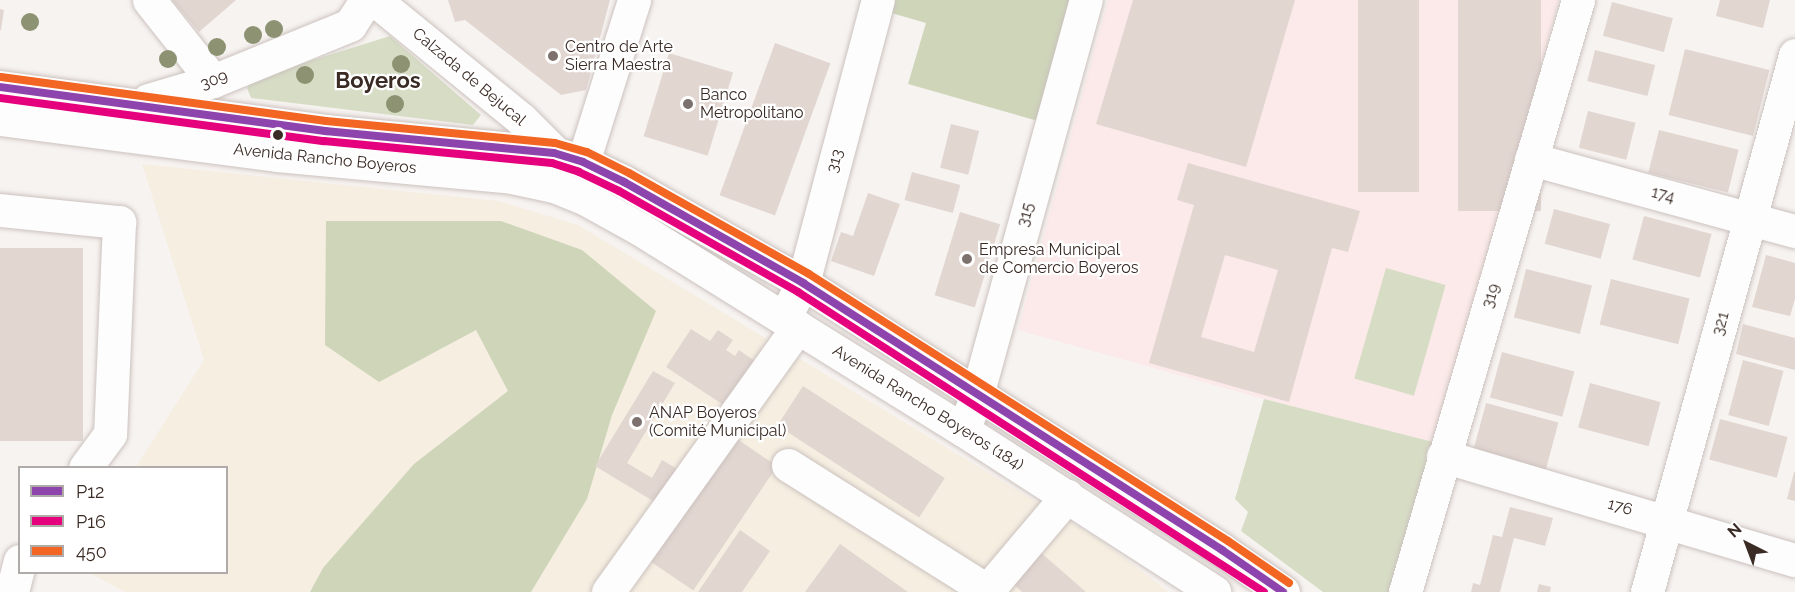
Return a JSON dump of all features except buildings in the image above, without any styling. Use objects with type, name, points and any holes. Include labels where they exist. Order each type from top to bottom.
[{"type":"main road","points":[[149,0],[213,81]]},
{"type":"main road","name":"309","points":[[44,125],[177,93],[213,81],[350,25],[366,0]]},
{"type":"main road","name":"Calzada de Bejucal","points":[[375,0],[568,158],[640,229]]},
{"type":"main road","points":[[568,158],[634,0]]},
{"type":"main road","name":"313","points":[[621,588],[791,322],[878,0]]},
{"type":"main road","name":"315","points":[[963,430],[977,395],[1086,0]]},
{"type":"main road","name":"319","points":[[1405,592],[1578,0]]},
{"type":"main road","name":"321","points":[[1647,592],[1795,55]]},
{"type":"main road","name":"Avenida Rancho Boyeros","points":[[0,87],[325,131],[568,158],[624,182],[803,283],[1222,550],[1283,592]]},
{"type":"main road","name":"Avenida Rancho Boyeros","points":[[0,119],[277,155],[512,177],[554,186],[640,229]]},
{"type":"main road","name":"174","points":[[1531,159],[1795,231]]},
{"type":"main road","points":[[0,210],[119,222],[110,434],[86,466]]},
{"type":"main road","name":"Avenida Rancho Boyeros (184)","points":[[640,229],[1067,496],[1200,589]]},
{"type":"main road","name":"176","points":[[1443,456],[1667,520],[1795,560]]},
{"type":"main road","points":[[788,465],[988,591],[1067,496]]},
{"type":"main road","points":[[12,592],[18,569]]},
{"type":"shaded area","points":[[1108,0],[1559,0],[1437,443],[1264,399],[1018,330]]},
{"type":"shaded area","points":[[142,164],[498,201],[578,225],[1103,542],[1169,592],[125,592],[92,574],[228,574],[228,466],[137,466],[204,360]]},
{"type":"green space","points":[[891,0],[1074,0],[1038,121],[908,84],[926,23],[888,12]]},
{"type":"green space","points":[[390,36],[481,115],[473,125],[251,98],[247,88],[252,79]]},
{"type":"green space","points":[[326,221],[501,221],[582,250],[656,311],[612,415],[587,499],[531,592],[310,592],[323,568],[414,464],[508,391],[476,330],[379,382],[325,345]]},
{"type":"green space","points":[[1386,268],[1446,285],[1414,396],[1354,379]]},
{"type":"green space","points":[[1264,399],[1437,443],[1396,592],[1323,592],[1241,531],[1248,512],[1235,499]]},
{"type":"transit line","name":"450","points":[[1,77],[326,121],[555,143],[587,152],[629,173],[809,274],[1228,541],[1289,583]]},
{"type":"transit line","name":"P12","points":[[0,87],[325,131],[554,153],[583,162],[624,182],[803,283],[1222,550],[1283,592]]},
{"type":"transit line","name":"P16","points":[[0,98],[324,141],[552,163],[579,172],[619,191],[798,292],[1264,592]]},
{"type":"place","name":"Centro de Arte Sierra Maestra","points":[[553,56]]},
{"type":"place","name":"Banco Metropolitano","points":[[688,104]]},
{"type":"place","name":"Empresa Municipal de Comercio Boyeros","points":[[967,259]]},
{"type":"place","name":"ANAP Boyeros (Comité Municipal)","points":[[637,422]]},
{"type":"district","name":"Boyeros","points":[[378,81]]}]
